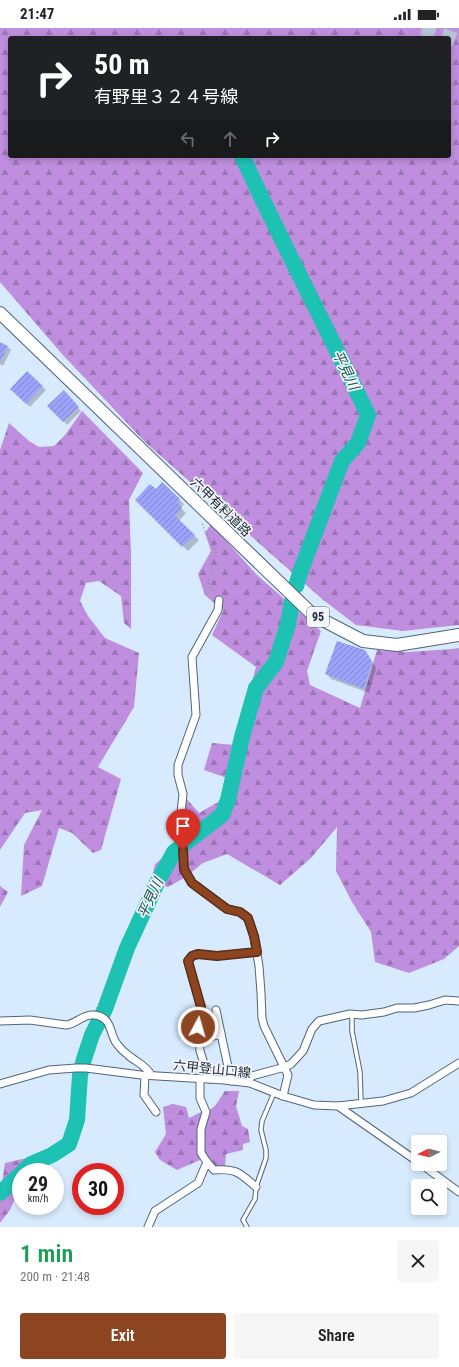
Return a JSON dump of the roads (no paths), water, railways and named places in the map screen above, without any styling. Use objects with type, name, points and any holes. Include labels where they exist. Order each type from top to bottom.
[{"type":"main road","name":"六甲有料道路","points":[[0,313],[313,615],[363,641],[397,645],[459,635]]},
{"type":"street","points":[[219,600],[218,610],[192,657],[196,715],[178,764],[178,775],[184,794],[181,813],[184,869],[192,883],[227,909],[240,912],[248,918],[257,952],[262,1018],[264,1026],[288,1075],[283,1096]]},
{"type":"street","points":[[209,1079],[200,1051],[198,1016],[201,1007],[188,961],[192,956],[198,954],[217,956],[257,952]]},
{"type":"street","points":[[245,1082],[252,1076],[291,1064],[303,1051],[312,1029],[319,1021],[352,1014],[362,1015],[384,1012],[397,1008],[429,1006],[445,1000],[459,1001]]},
{"type":"street","points":[[216,1010],[231,1081]]},
{"type":"street","points":[[0,1021],[30,1020],[72,1025],[80,1018],[88,1015],[104,1018],[111,1028],[116,1042],[127,1055],[148,1070],[144,1095],[156,1112]]},
{"type":"street","points":[[210,1037],[221,1034]]},
{"type":"street","name":"六甲登山口線","points":[[0,1084],[49,1070],[86,1068],[148,1075],[245,1082],[283,1096],[314,1105],[338,1106],[383,1101],[411,1093],[459,1063]]},
{"type":"street","points":[[200,1079],[200,1098],[206,1112],[201,1129],[201,1153],[214,1170],[230,1169],[243,1176],[256,1187]]},
{"type":"street","points":[[338,1106],[411,1157]]},
{"type":"street","points":[[148,1227],[155,1211],[198,1183],[207,1162]]},
{"type":"street","points":[[430,1171],[459,1192]]},
{"type":"lane","points":[[352,1014],[352,1031],[360,1072],[361,1103]]},
{"type":"lane","points":[[247,1227],[244,1220],[255,1199],[256,1187],[266,1158],[266,1150],[261,1130],[262,1121],[275,1092]]},
{"type":"waterway","name":"平見川","points":[[243,158],[368,415],[358,443],[342,461],[296,586]]},
{"type":"waterway","name":"平見川","points":[[33,1163],[52,1155],[69,1144],[77,1120],[80,1075],[92,1035],[105,1009],[127,948],[158,881],[174,852],[222,815],[228,800],[242,737],[256,688],[276,662],[288,624],[292,602]]},
{"type":"waterway","name":"平見川","points":[[0,1193],[12,1182]]},
{"type":"tunnel","points":[[422,28],[445,36]]},
{"type":"tunnel","points":[[451,38],[459,41]]}]
